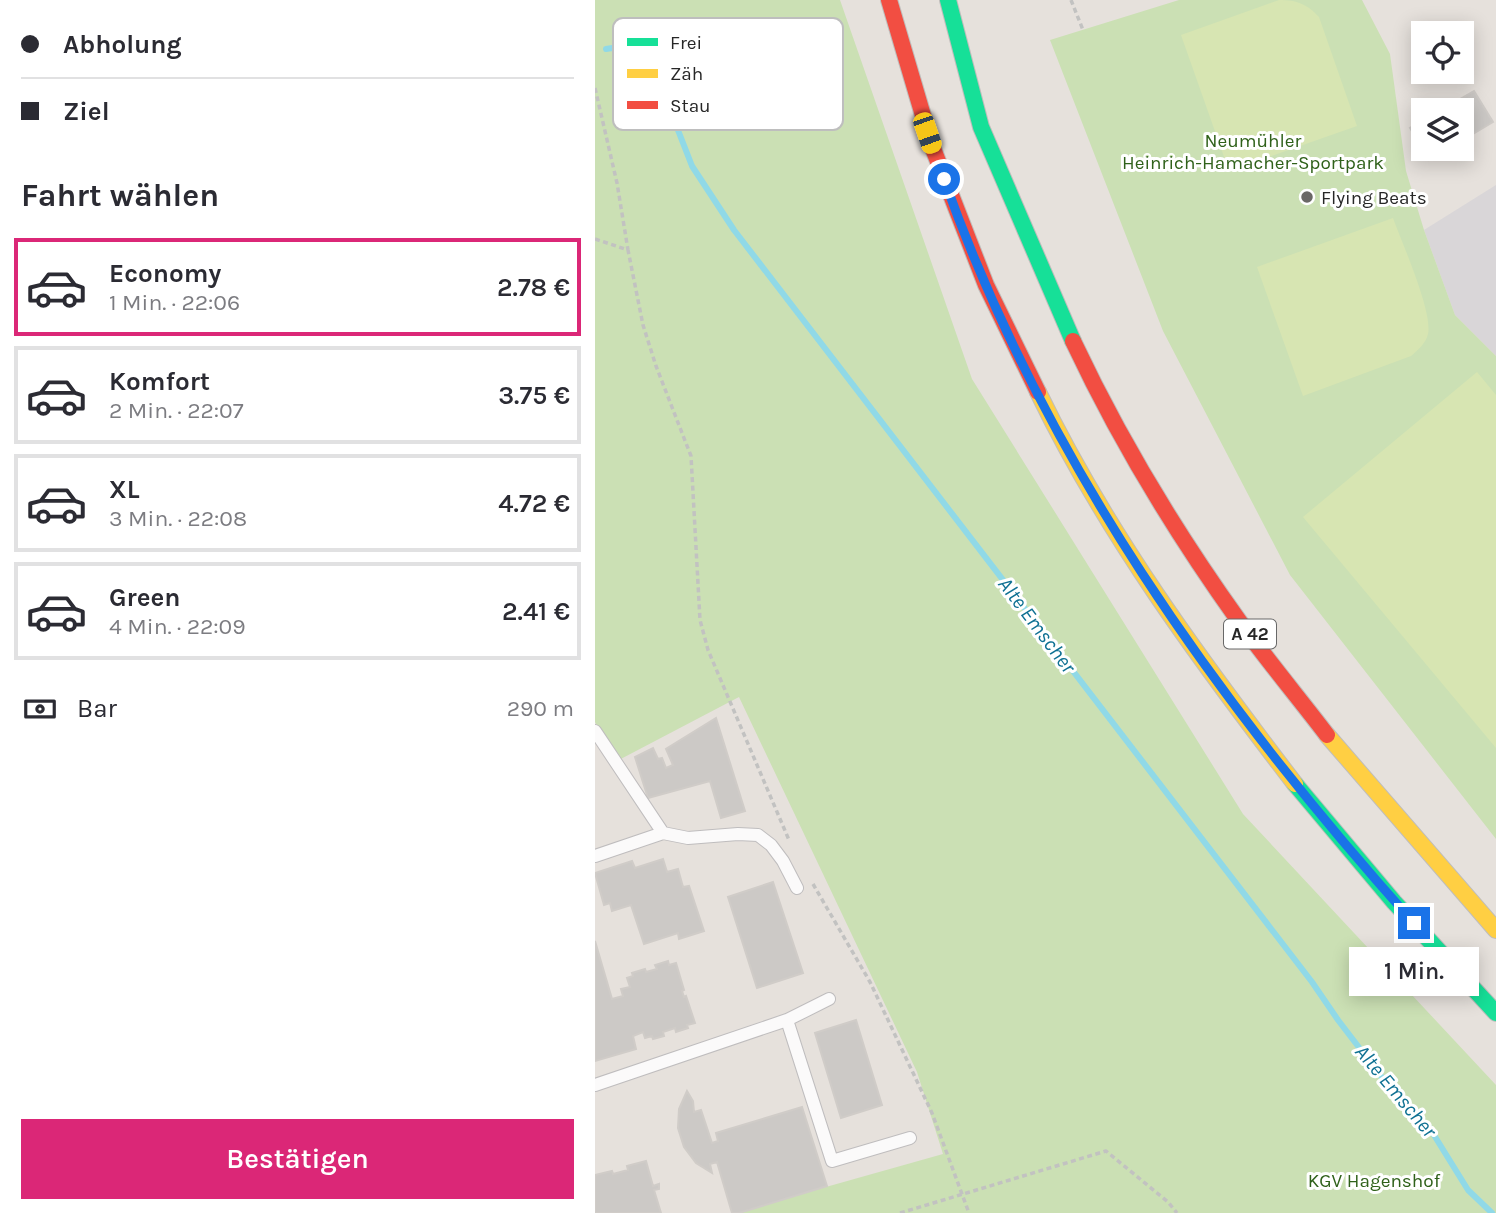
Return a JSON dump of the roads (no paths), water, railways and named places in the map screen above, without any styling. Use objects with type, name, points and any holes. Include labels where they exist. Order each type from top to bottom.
[{"type":"highway","name":"A 42","points":[[890,0],[927,133],[977,266],[1050,419],[1101,509],[1147,584],[1197,656],[1295,785],[1388,894],[1496,1013]]},
{"type":"highway","name":"A 42","points":[[948,0],[981,127],[1013,206],[1099,396],[1148,482],[1239,620],[1334,743],[1496,930]]},
{"type":"lane","points":[[595,731],[663,833]]},
{"type":"lane","points":[[595,856],[663,833],[688,838],[758,835],[771,845],[783,861],[797,888]]},
{"type":"lane","points":[[595,1085],[787,1020],[829,999]]},
{"type":"lane","points":[[787,1020],[832,1161],[910,1138]]},
{"type":"waterway","name":"Alte Emscher","points":[[606,49],[613,48]]},
{"type":"waterway","name":"Alte Emscher","points":[[678,130],[692,166],[734,230],[1312,982],[1400,1101],[1429,1127],[1468,1190],[1492,1213]]},
{"type":"place","name":"Flying Beats","points":[[1307,197]]},
{"type":"park label","name":"Neumühler Heinrich-Hamacher-Sportpark","points":[[1253,151]]},
{"type":"park label","name":"KGV Hagenshof","points":[[1374,1180]]}]
